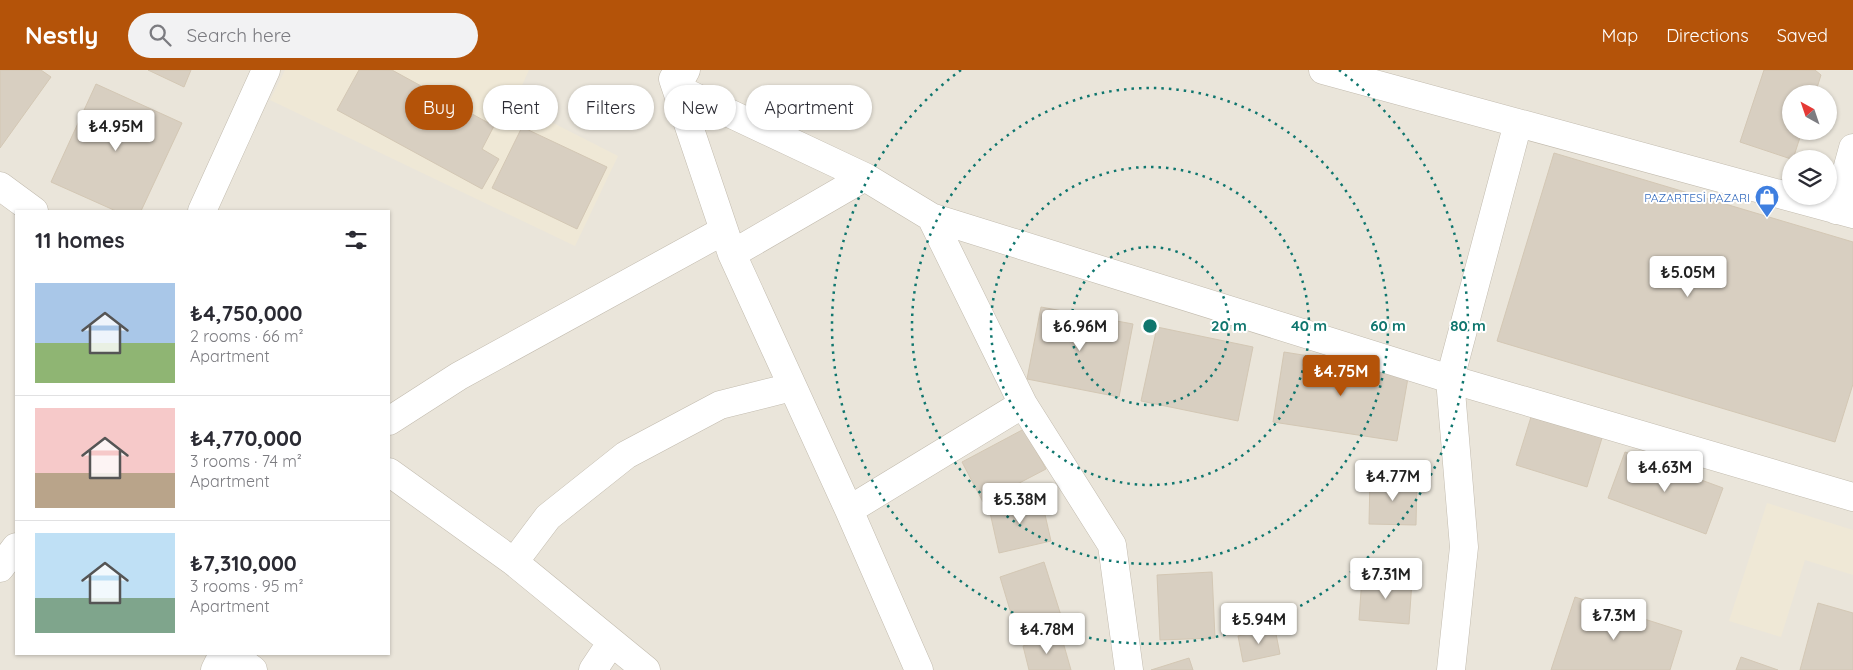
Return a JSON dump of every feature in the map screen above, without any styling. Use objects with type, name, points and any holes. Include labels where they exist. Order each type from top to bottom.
[{"type":"street","points":[[202,210],[266,70]]},
{"type":"street","points":[[1323,70],[1845,212],[1853,148]]},
{"type":"street","points":[[677,76],[865,177],[931,217],[1450,379],[1853,496]]},
{"type":"street","points":[[677,76],[727,242],[849,510],[918,670]]},
{"type":"street","points":[[1451,670],[1464,547],[1450,379],[1518,123]]},
{"type":"street","points":[[390,420],[460,376],[727,242],[865,177]]},
{"type":"street","points":[[0,186],[33,210]]},
{"type":"street","points":[[931,217],[1023,404],[1112,546],[1129,670]]},
{"type":"street","points":[[514,562],[548,517],[626,455],[720,405],[792,387]]},
{"type":"street","points":[[849,510],[1023,404]]},
{"type":"street","points":[[390,473],[514,562],[646,670]]},
{"type":"street","points":[[0,568],[15,548]]},
{"type":"street","points":[[593,670],[611,643]]},
{"type":"street","points":[[215,670],[222,655]]},
{"type":"street","points":[[233,655],[253,670]]},
{"type":"shaded area","points":[[0,70],[1853,70],[1853,670],[0,670]]},
{"type":"shaded area","points":[[285,70],[529,70],[522,85],[483,85],[483,130],[558,130],[558,125],[618,156],[575,246],[270,100]]},
{"type":"shaded area","points":[[1767,503],[1853,530],[1853,575],[1805,560],[1781,637],[1729,621]]},
{"type":"building","points":[[0,70],[41,70],[51,77],[0,148]]},
{"type":"building","points":[[148,70],[191,70],[184,87]]},
{"type":"building","points":[[359,70],[392,70],[419,85],[405,85],[405,130],[473,130],[473,114],[483,120],[483,130],[492,130],[482,149],[499,159],[482,189],[337,110]]},
{"type":"building","points":[[1764,70],[1815,70],[1821,75],[1818,85],[1782,85],[1782,140],[1799,140],[1796,150],[1782,150],[1782,156],[1740,142]]},
{"type":"building","points":[[96,84],[182,123],[141,210],[114,210],[51,182]]},
{"type":"building","points":[[521,130],[528,130],[607,167],[577,229],[492,188]]},
{"type":"building","points":[[1554,153],[1853,242],[1853,384],[1835,442],[1497,341]]},
{"type":"building","points":[[1041,307],[1133,324],[1119,397],[1027,379]]},
{"type":"building","points":[[1157,327],[1253,347],[1238,421],[1141,401]]},
{"type":"building","points":[[1284,352],[1409,372],[1397,441],[1273,422]]},
{"type":"building","points":[[1531,417],[1602,438],[1587,487],[1516,465]]},
{"type":"building","points":[[1024,429],[1046,469],[983,502],[962,462]]},
{"type":"building","points":[[1625,452],[1723,488],[1706,534],[1608,498]]},
{"type":"building","points":[[1370,478],[1417,479],[1416,525],[1369,524]]},
{"type":"building","points":[[1041,497],[1051,541],[999,553],[989,508]]},
{"type":"building","points":[[1044,562],[1064,625],[1019,640],[1000,577]]},
{"type":"building","points":[[1212,572],[1215,638],[1160,640],[1157,575]]},
{"type":"building","points":[[1362,577],[1412,581],[1409,624],[1359,620]]},
{"type":"building","points":[[1575,597],[1682,631],[1670,670],[1551,670]]},
{"type":"building","points":[[1818,603],[1853,613],[1853,670],[1800,670]]},
{"type":"building","points":[[1275,629],[1280,654],[1243,662],[1238,636]]},
{"type":"building","points":[[1061,635],[1071,670],[1029,670],[1023,646]]},
{"type":"building","points":[[1741,657],[1778,670],[1736,670]]},
{"type":"building","points":[[1189,658],[1193,670],[1151,670]]},
{"type":"place","name":"PAZARTESİ PAZARI","points":[[1767,218]]}]
